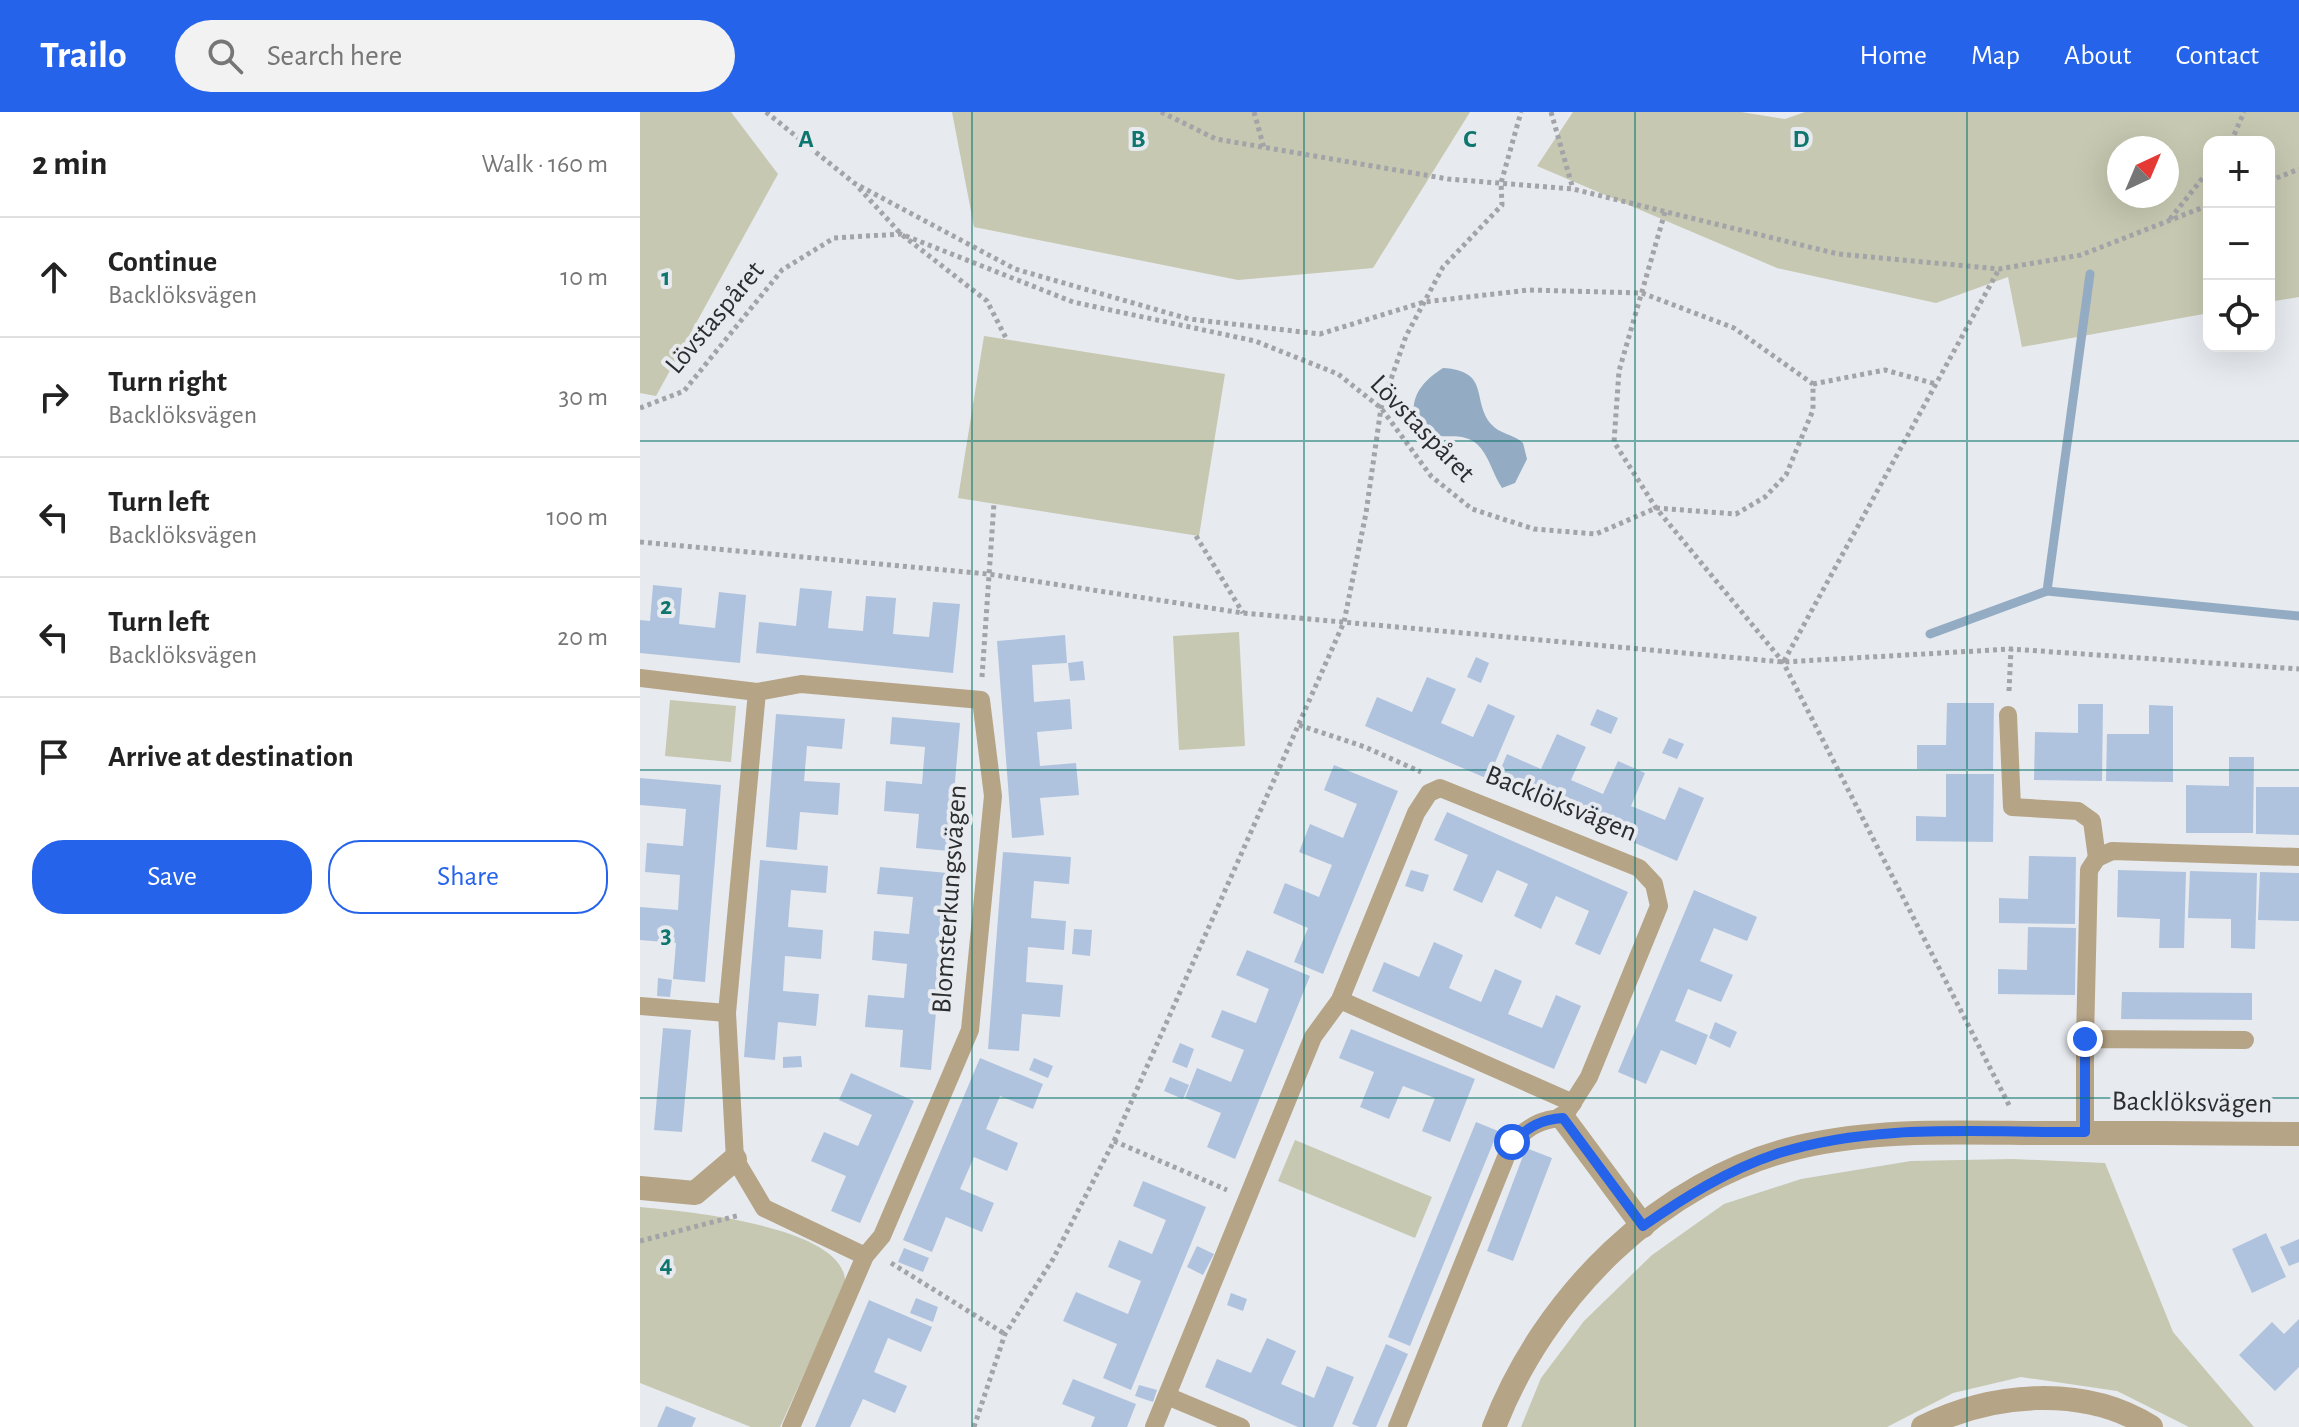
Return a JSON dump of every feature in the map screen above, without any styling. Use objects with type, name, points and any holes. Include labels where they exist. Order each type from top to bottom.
[{"type":"street","points":[[1568,1111],[1643,1226]]},
{"type":"street","name":"Backlöksvägen","points":[[1494,1427],[1533,1349],[1569,1294],[1605,1255],[1643,1226],[1714,1181],[1798,1147],[1855,1138],[1941,1131],[2299,1134]]},
{"type":"street","points":[[640,1188],[695,1193],[735,1159]]},
{"type":"street","points":[[1923,1427],[1958,1409],[2044,1396],[2105,1407],[2151,1427]]},
{"type":"lane","points":[[640,678],[757,692],[801,684],[981,700]]},
{"type":"lane","points":[[757,692],[727,1013],[735,1159],[764,1208],[865,1256]]},
{"type":"lane","name":"Blomsterkungsvägen","points":[[791,1427],[865,1256],[882,1236],[970,1030],[993,796],[981,700]]},
{"type":"lane","name":"Backlöksvägen","points":[[2008,715],[2012,807],[2078,811],[2092,821],[2097,858],[2089,870],[2085,1132]]},
{"type":"lane","name":"Backlöksvägen","points":[[1154,1427],[1313,1037],[1340,1000],[1416,813],[1429,793],[1440,788],[1639,868],[1654,884],[1659,906],[1589,1077],[1568,1111]]},
{"type":"lane","points":[[2097,858],[2112,851],[2299,857]]},
{"type":"lane","points":[[1340,1000],[1568,1111]]},
{"type":"lane","points":[[640,1006],[727,1013]]},
{"type":"lane","points":[[2085,1039],[2245,1040]]},
{"type":"lane","points":[[1397,1427],[1512,1142],[1529,1127],[1568,1111]]},
{"type":"lane","points":[[1167,1396],[1241,1427]]},
{"type":"path","points":[[766,112],[854,183],[901,234],[987,301],[1007,340]]},
{"type":"path","points":[[1161,112],[1216,139],[1264,148],[1448,179],[1573,189],[1838,254],[1999,269],[2081,255],[2203,207]]},
{"type":"path","points":[[1254,112],[1264,148]]},
{"type":"path","points":[[974,1427],[1005,1334],[1053,1259],[1114,1141],[1344,622],[1366,513],[1381,408],[1406,336],[1443,267],[1502,205],[1501,183],[1521,112]]},
{"type":"path","points":[[1551,112],[1573,189]]},
{"type":"path","points":[[2234,136],[2244,112]]},
{"type":"path","points":[[2275,179],[2299,169]]},
{"type":"path","points":[[2170,220],[2203,178]]},
{"type":"path","points":[[854,183],[1015,269],[1189,319],[1320,334],[1424,302],[1529,290],[1642,293],[1734,328],[1813,384],[1885,370],[1936,384]]},
{"type":"path","points":[[1665,211],[1619,371],[1614,442],[1656,508],[1783,662],[2023,1133]]},
{"type":"path","name":"Lövstaspåret","points":[[640,408],[684,391],[782,270],[834,238],[901,234],[1073,302],[1255,341],[1338,374],[1381,408],[1431,476],[1472,509],[1534,529],[1596,534],[1656,508],[1736,514],[1765,497],[1786,475],[1813,410],[1813,384]]},
{"type":"path","points":[[1783,662],[1999,269]]},
{"type":"path","points":[[981,700],[994,503]]},
{"type":"path","points":[[1196,536],[1243,613]]},
{"type":"path","points":[[640,542],[988,574],[1243,613],[1783,662],[2011,649],[2299,669]]},
{"type":"path","points":[[2008,715],[2011,649]]},
{"type":"path","points":[[1299,725],[1365,747],[1423,774],[1440,788]]},
{"type":"path","points":[[1114,1141],[1248,1198]]},
{"type":"path","points":[[640,1241],[764,1208]]},
{"type":"path","points":[[865,1256],[895,1264],[1005,1334]]},
{"type":"green space","points":[[640,112],[731,112],[778,174],[656,396],[640,393]]},
{"type":"green space","points":[[952,112],[1470,112],[1373,268],[1238,280],[974,227]]},
{"type":"green space","points":[[1573,112],[1741,112],[1785,119],[1805,112],[2299,112],[2299,297],[2275,301],[2275,136],[2203,136],[2203,314],[2022,347],[2008,277],[1936,303],[1777,268],[1537,166]]},
{"type":"green space","points":[[984,336],[1225,374],[1199,536],[958,498]]},
{"type":"green space","points":[[1239,632],[1245,746],[1179,750],[1173,636]]},
{"type":"green space","points":[[670,700],[736,706],[731,762],[665,756]]},
{"type":"green space","points":[[1295,1140],[1432,1197],[1415,1238],[1278,1181]]},
{"type":"green space","points":[[2013,1159],[2105,1163],[2173,1332],[2254,1427],[2189,1427],[2117,1391],[2021,1377],[1953,1393],[1887,1427],[1521,1427],[1541,1378],[1584,1321],[1652,1255],[1724,1204],[1801,1179],[1911,1161]]},
{"type":"green space","points":[[640,1207],[760,1225],[821,1248],[839,1264],[845,1284],[780,1427],[751,1427],[640,1383]]},
{"type":"water","points":[[1443,368],[1468,375],[1478,388],[1485,415],[1491,424],[1523,443],[1527,459],[1515,483],[1502,488],[1485,454],[1469,439],[1431,434],[1415,422],[1414,404],[1419,390]]},
{"type":"building","points":[[653,585],[682,588],[679,624],[715,628],[719,592],[746,595],[740,663],[640,653],[640,620],[650,621]]},
{"type":"building","points":[[800,588],[832,591],[828,628],[863,631],[866,596],[896,598],[893,634],[929,637],[933,602],[960,604],[953,673],[756,653],[759,622],[796,626]]},
{"type":"building","points":[[1065,635],[1067,663],[1032,665],[1034,702],[1070,699],[1072,729],[1037,732],[1040,766],[1076,763],[1079,795],[1040,798],[1044,835],[1012,838],[997,641]]},
{"type":"building","points":[[1476,657],[1489,663],[1481,683],[1467,677]]},
{"type":"building","points":[[1083,661],[1085,680],[1070,681],[1068,663]]},
{"type":"building","points":[[1427,677],[1456,689],[1441,723],[1473,737],[1488,704],[1515,716],[1488,779],[1365,726],[1377,697],[1412,712]]},
{"type":"building","points":[[1947,703],[1994,703],[1993,770],[1917,769],[1917,745],[1946,745]]},
{"type":"building","points":[[2078,704],[2103,704],[2102,781],[2034,780],[2035,732],[2078,733]]},
{"type":"building","points":[[2149,705],[2173,706],[2173,782],[2106,781],[2107,734],[2149,734]]},
{"type":"building","points":[[1597,709],[1618,718],[1611,734],[1590,725]]},
{"type":"building","points":[[776,714],[845,719],[842,749],[807,746],[804,781],[840,783],[838,815],[800,812],[797,850],[766,847]]},
{"type":"building","points":[[892,717],[960,723],[949,851],[916,848],[919,814],[884,811],[886,781],[922,784],[925,747],[890,744]]},
{"type":"building","points":[[1557,734],[1586,747],[1571,780],[1603,794],[1618,761],[1645,773],[1631,806],[1665,820],[1679,787],[1704,798],[1677,861],[1495,783],[1507,754],[1541,769]]},
{"type":"building","points":[[1669,738],[1684,744],[1677,759],[1662,753]]},
{"type":"building","points":[[2229,757],[2254,757],[2253,833],[2186,833],[2186,785],[2229,786]]},
{"type":"building","points":[[1334,765],[1398,791],[1323,974],[1294,962],[1308,928],[1273,913],[1285,883],[1319,897],[1332,865],[1299,852],[1310,824],[1343,838],[1357,804],[1324,790]]},
{"type":"building","points":[[1946,774],[1994,774],[1993,842],[1916,841],[1916,816],[1946,817]]},
{"type":"building","points":[[640,778],[721,785],[705,982],[673,979],[676,943],[640,940],[640,907],[678,910],[680,875],[645,872],[647,843],[683,846],[686,809],[640,805]]},
{"type":"building","points":[[2256,787],[2299,787],[2299,835],[2256,834]]},
{"type":"building","points":[[1447,812],[1628,892],[1600,955],[1575,944],[1589,911],[1556,896],[1541,929],[1514,916],[1528,884],[1497,870],[1482,903],[1453,890],[1468,855],[1434,840]]},
{"type":"building","points":[[1003,852],[1071,857],[1069,884],[1034,881],[1031,918],[1066,921],[1064,950],[1028,947],[1026,982],[1063,985],[1060,1017],[1022,1014],[1019,1051],[988,1049]]},
{"type":"building","points":[[2029,856],[2076,857],[2075,924],[1999,923],[1999,898],[2028,899]]},
{"type":"building","points":[[760,860],[828,866],[826,893],[791,890],[788,927],[823,930],[821,959],[785,956],[783,991],[819,994],[816,1026],[778,1022],[775,1060],[744,1057]]},
{"type":"building","points":[[880,867],[948,873],[931,1070],[900,1067],[903,1030],[865,1027],[868,995],[904,998],[907,964],[872,960],[874,931],[909,934],[913,897],[877,894]]},
{"type":"building","points":[[1411,870],[1429,875],[1423,892],[1405,886]]},
{"type":"building","points":[[2118,870],[2186,872],[2184,948],[2159,948],[2160,919],[2117,917]]},
{"type":"building","points":[[2190,871],[2257,873],[2255,949],[2231,948],[2231,919],[2188,918]]},
{"type":"building","points":[[2260,872],[2299,873],[2299,921],[2258,920]]},
{"type":"building","points":[[1694,890],[1757,917],[1747,941],[1714,928],[1700,961],[1733,975],[1721,1002],[1688,989],[1675,1021],[1708,1035],[1696,1065],[1661,1050],[1646,1084],[1618,1072]]},
{"type":"building","points":[[2028,927],[2076,928],[2075,995],[1998,994],[1998,969],[2027,970]]},
{"type":"building","points":[[1074,929],[1092,930],[1090,956],[1072,954]]},
{"type":"building","points":[[1434,942],[1463,955],[1449,988],[1481,1002],[1495,969],[1522,981],[1508,1014],[1542,1028],[1556,995],[1581,1006],[1554,1069],[1372,991],[1384,962],[1419,977]]},
{"type":"building","points":[[1247,950],[1310,976],[1235,1159],[1207,1147],[1221,1113],[1185,1098],[1197,1068],[1231,1082],[1244,1050],[1211,1037],[1222,1010],[1256,1023],[1269,989],[1236,975]]},
{"type":"building","points":[[658,978],[672,980],[670,997],[657,996]]},
{"type":"building","points":[[2122,992],[2252,993],[2252,1020],[2121,1019]]},
{"type":"building","points":[[1715,1022],[1737,1032],[1730,1048],[1709,1038]]},
{"type":"building","points":[[663,1028],[691,1030],[682,1132],[654,1130]]},
{"type":"building","points":[[1351,1029],[1475,1079],[1450,1142],[1422,1131],[1435,1098],[1403,1086],[1389,1119],[1360,1107],[1374,1072],[1339,1058]]},
{"type":"building","points":[[1180,1043],[1194,1049],[1187,1068],[1172,1062]]},
{"type":"building","points":[[801,1056],[802,1067],[783,1068],[783,1057]]},
{"type":"building","points":[[980,1058],[1043,1084],[1033,1109],[1000,1096],[986,1129],[1018,1143],[1007,1171],[974,1157],[960,1189],[994,1203],[982,1232],[946,1217],[932,1252],[903,1240]]},
{"type":"building","points":[[1034,1058],[1053,1066],[1048,1078],[1029,1070]]},
{"type":"building","points":[[851,1073],[914,1101],[860,1223],[831,1211],[846,1176],[811,1161],[824,1132],[858,1146],[872,1115],[839,1100]]},
{"type":"building","points":[[1170,1077],[1189,1085],[1183,1099],[1164,1091]]},
{"type":"building","points":[[1476,1122],[1498,1131],[1410,1346],[1388,1337]]},
{"type":"building","points":[[1526,1148],[1552,1158],[1513,1261],[1487,1251]]},
{"type":"building","points":[[1143,1181],[1206,1207],[1131,1390],[1103,1378],[1117,1344],[1063,1321],[1076,1292],[1128,1314],[1141,1281],[1108,1267],[1119,1240],[1152,1254],[1166,1220],[1133,1206]]},
{"type":"building","points":[[2266,1233],[2286,1277],[2252,1293],[2232,1249]]},
{"type":"building","points":[[2299,1239],[2299,1262],[2289,1266],[2280,1247]]},
{"type":"building","points":[[1197,1246],[1214,1254],[1203,1275],[1187,1267]]},
{"type":"building","points":[[904,1248],[929,1258],[923,1272],[898,1262]]},
{"type":"building","points":[[1231,1293],[1247,1299],[1243,1311],[1227,1305]]},
{"type":"building","points":[[916,1298],[938,1307],[933,1322],[910,1313]]},
{"type":"building","points":[[869,1300],[932,1327],[921,1352],[888,1338],[874,1372],[907,1386],[895,1413],[863,1399],[850,1427],[815,1427]]},
{"type":"building","points":[[2299,1319],[2299,1367],[2275,1391],[2239,1355],[2272,1322],[2284,1334]]},
{"type":"building","points":[[1267,1338],[1296,1351],[1281,1384],[1314,1398],[1327,1366],[1354,1377],[1333,1427],[1298,1427],[1205,1387],[1217,1359],[1251,1373]]},
{"type":"building","points":[[1386,1344],[1408,1354],[1376,1427],[1360,1427],[1352,1424]]},
{"type":"building","points":[[1073,1379],[1136,1404],[1127,1427],[1091,1427],[1095,1417],[1062,1404]]},
{"type":"building","points":[[1139,1385],[1157,1390],[1153,1402],[1135,1396]]},
{"type":"building","points":[[666,1406],[696,1418],[692,1427],[657,1427]]},
{"type":"waterway","points":[[2047,591],[2090,274]]},
{"type":"waterway","points":[[1930,634],[2047,591],[2299,616]]},
{"type":"route","points":[[1512,1142],[1529,1127],[1545,1119],[1563,1118],[1643,1226],[1714,1181],[1752,1163],[1798,1147],[1855,1138],[1941,1131],[2085,1132],[2085,1039]]}]
